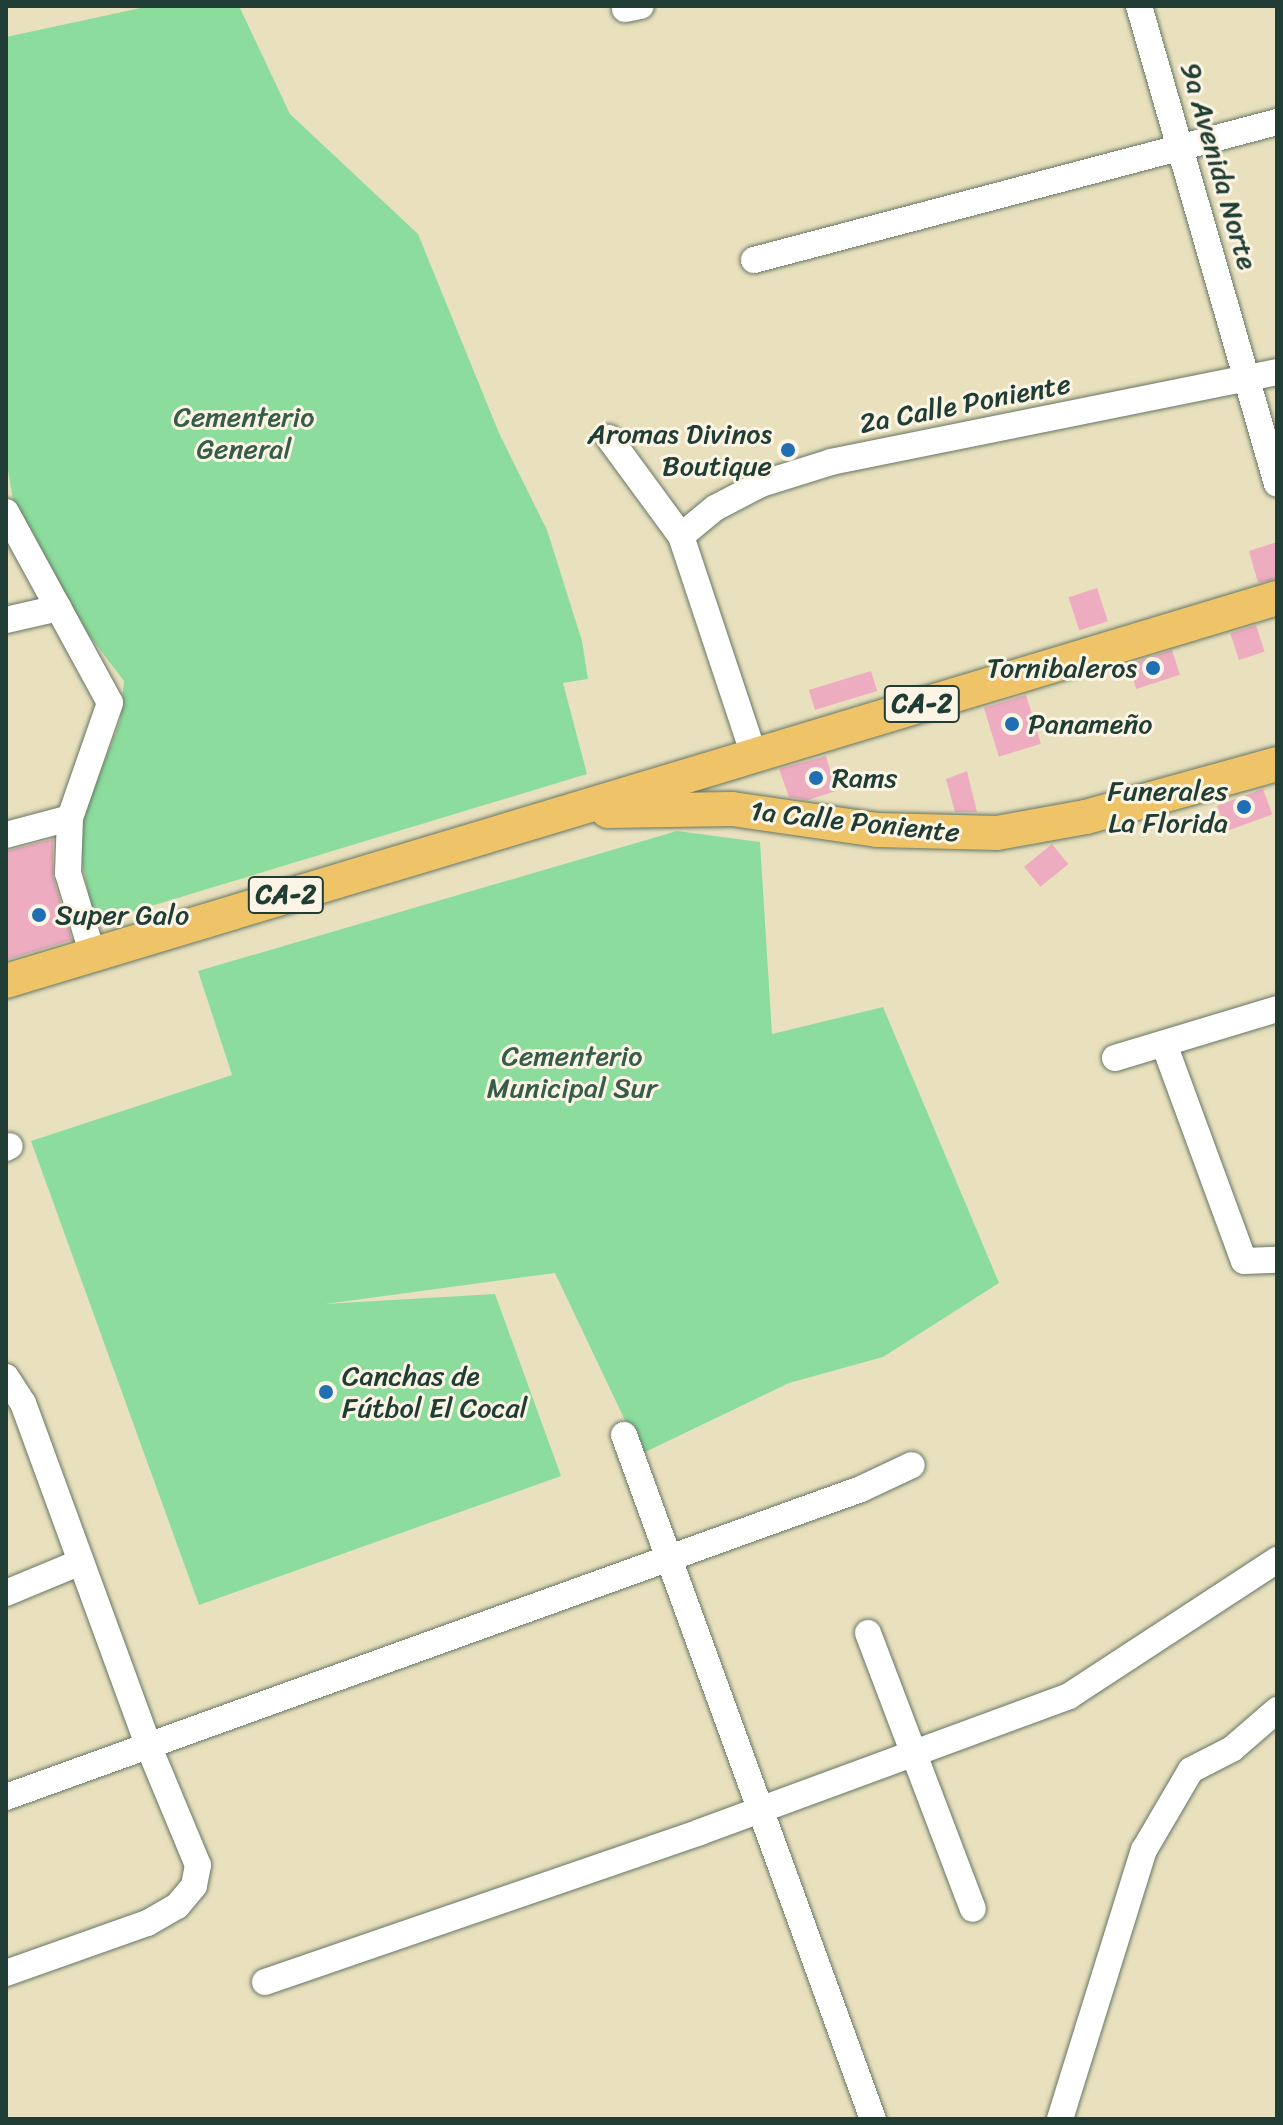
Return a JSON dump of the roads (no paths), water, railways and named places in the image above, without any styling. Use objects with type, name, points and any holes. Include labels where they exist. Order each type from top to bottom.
[{"type":"main road","name":"CA-2","points":[[6,981],[1277,598]]},
{"type":"main road","points":[[732,809],[723,786],[746,757]]},
{"type":"main road","name":"1a Calle Poniente","points":[[567,812],[732,809],[877,830],[997,833],[1086,817],[1277,764]]},
{"type":"street","name":"9a Avenida Norte","points":[[1139,6],[1277,483]]},
{"type":"street","points":[[754,260],[1277,122]]},
{"type":"street","name":"2a Calle Poniente","points":[[681,536],[715,508],[761,484],[831,462],[1277,372]]},
{"type":"street","points":[[609,438],[681,536],[746,757]]},
{"type":"street","points":[[6,512],[110,703],[70,818],[68,873],[93,956]]},
{"type":"street","points":[[6,620],[59,608]]},
{"type":"street","points":[[6,835],[70,818]]},
{"type":"street","points":[[1115,1058],[1277,1009]]},
{"type":"street","points":[[1164,1044],[1244,1261],[1277,1260]]},
{"type":"street","points":[[6,1377],[15,1406],[81,1562],[148,1745],[198,1865],[194,1886],[177,1906],[147,1923],[6,1973]]},
{"type":"street","points":[[624,1435],[757,1811],[873,2119]]},
{"type":"street","points":[[6,1797],[667,1556],[861,1489],[912,1465]]},
{"type":"street","points":[[265,1982],[757,1811],[1069,1696],[1277,1560]]},
{"type":"street","points":[[6,1593],[81,1562]]},
{"type":"street","points":[[868,1633],[973,1909]]},
{"type":"street","points":[[1060,2119],[1144,1850],[1191,1770],[1232,1749],[1277,1710]]},
{"type":"place","name":"Aromas Divinos Boutique","points":[[788,450]]},
{"type":"place","name":"Tornibaleros","points":[[1153,668]]},
{"type":"place","name":"Panameño","points":[[1012,724]]},
{"type":"place","name":"Rams","points":[[816,778]]},
{"type":"place","name":"Funerales La Florida","points":[[1244,807]]},
{"type":"place","name":"Super Galo","points":[[39,915]]},
{"type":"place","name":"Canchas de Fútbol El Cocal","points":[[326,1392]]},
{"type":"park label","name":"Cementerio General","points":[[244,433]]},
{"type":"park label","name":"Cementerio Municipal Sur","points":[[572,1072]]}]
